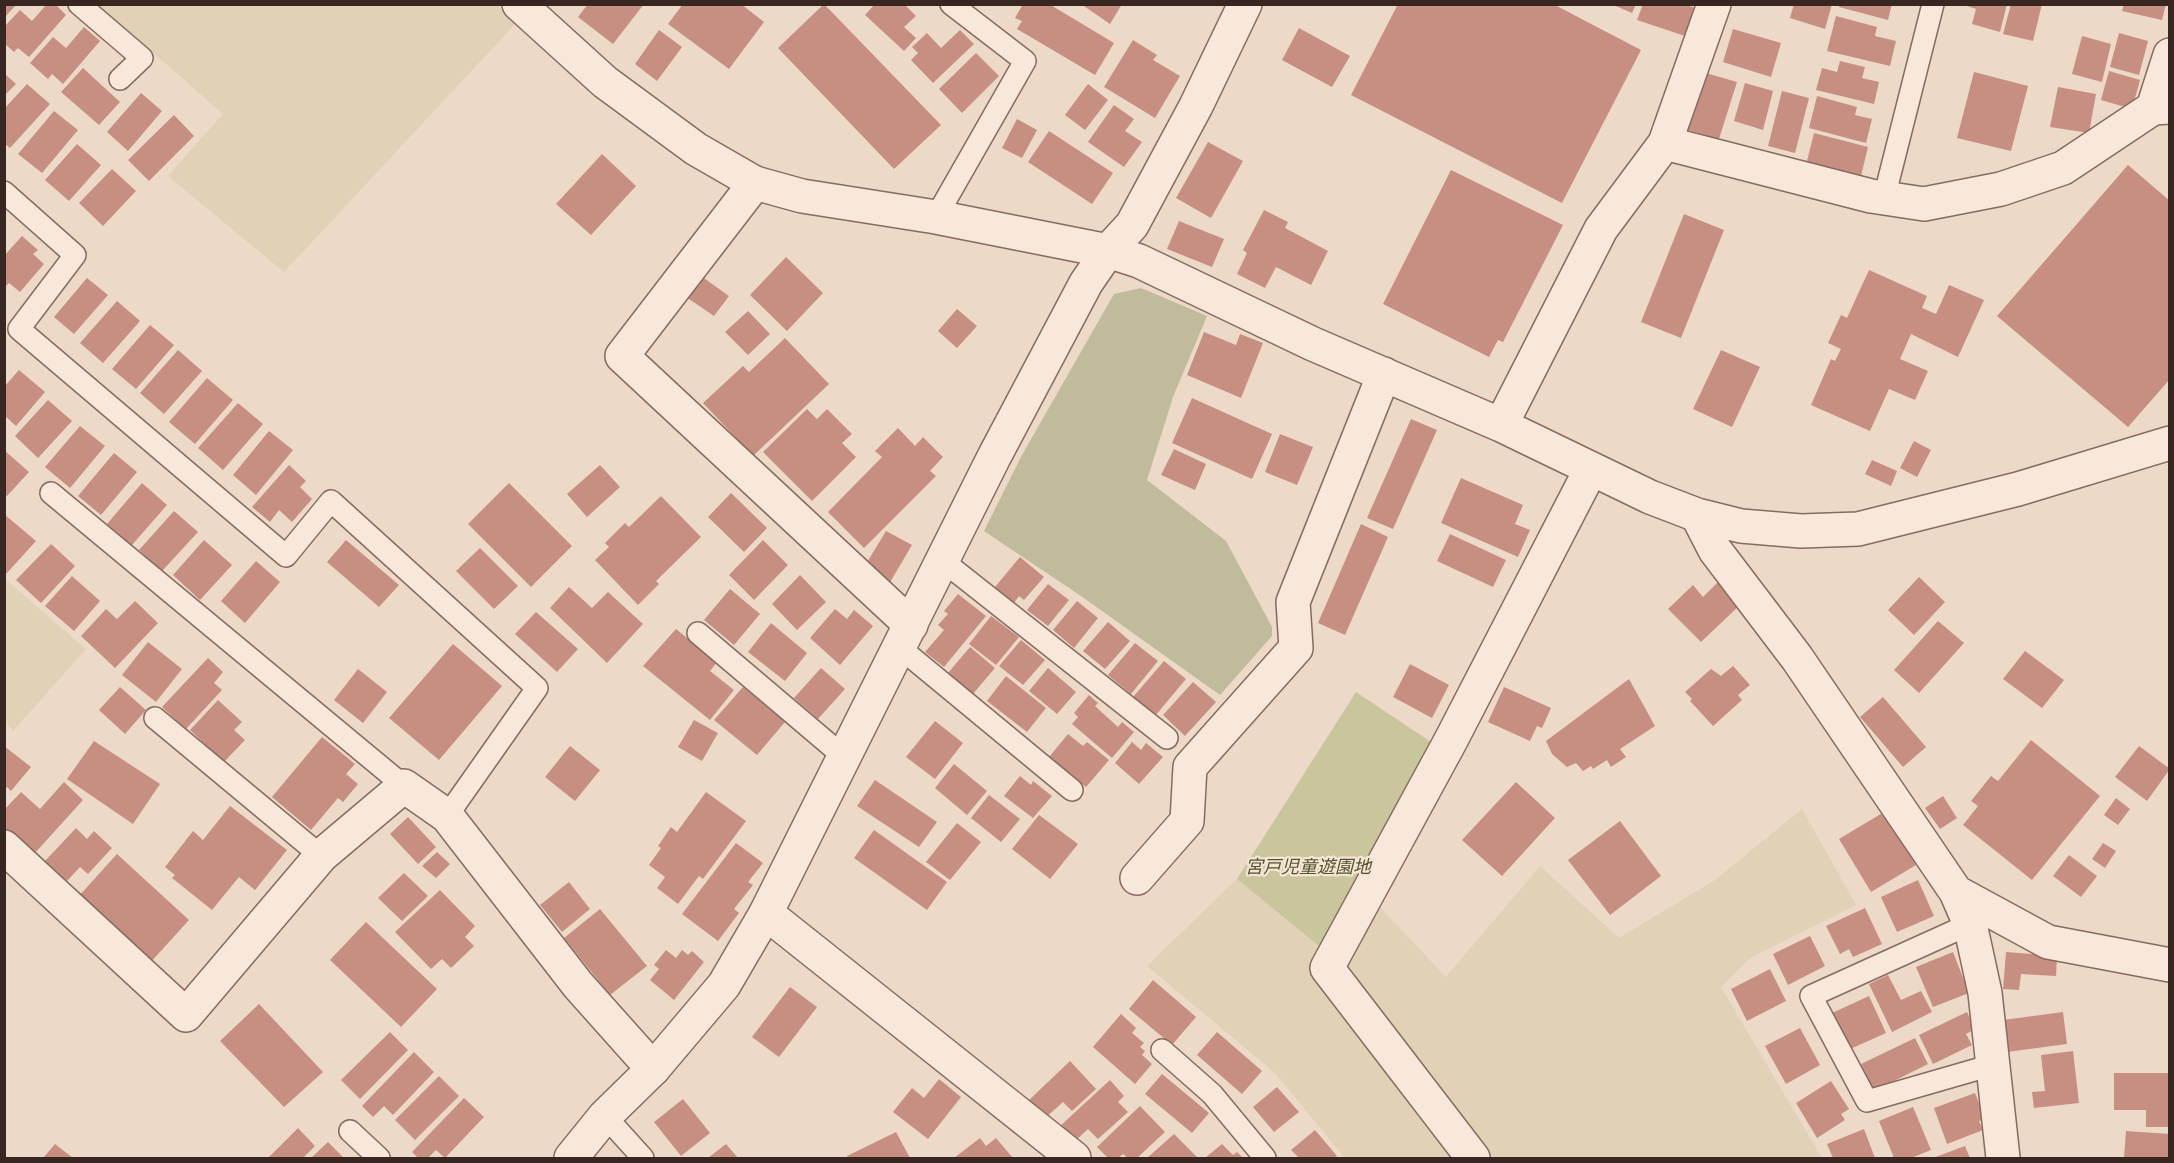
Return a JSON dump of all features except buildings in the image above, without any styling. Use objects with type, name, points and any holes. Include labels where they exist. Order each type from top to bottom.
[{"type":"street","points":[[519,4],[605,81],[696,149],[756,183],[802,196],[936,217],[1108,251],[1139,261],[1312,344],[1502,424],[1591,469],[1697,515],[1741,526],[1801,531],[1858,529],[2018,489],[2169,443]]},
{"type":"street","points":[[571,1158],[605,1116],[653,1069],[724,985],[766,913],[843,756],[1086,283],[1108,251],[1132,225],[1196,106],[1245,4]]},
{"type":"street","points":[[1502,424],[1601,229],[1665,143],[1714,4]]},
{"type":"street","points":[[1665,143],[1884,198],[1924,204],[2001,189],[2063,168],[2161,107],[2169,56]]},
{"type":"street","points":[[756,183],[622,356],[905,636]]},
{"type":"street","points":[[1137,878],[1187,821],[1190,767],[1296,648],[1293,602],[1384,374]]},
{"type":"street","points":[[1473,1158],[1327,968],[1451,740],[1591,469]]},
{"type":"street","points":[[1697,515],[1715,550],[1797,658],[1956,892],[1970,924],[1985,993],[2003,1158]]},
{"type":"street","points":[[4,847],[186,1015],[321,856],[404,786],[447,816],[578,985],[653,1069]]},
{"type":"street","points":[[1956,892],[2048,942],[2169,965]]},
{"type":"street","points":[[766,913],[1074,1158]]},
{"type":"lane","points":[[79,4],[142,58],[120,79]]},
{"type":"lane","points":[[936,217],[1024,62],[951,4]]},
{"type":"lane","points":[[1884,198],[1933,4]]},
{"type":"lane","points":[[4,192],[75,255],[19,329],[286,556],[331,501],[537,688],[447,816]]},
{"type":"lane","points":[[51,493],[404,786]]},
{"type":"lane","points":[[944,561],[1167,738]]},
{"type":"lane","points":[[698,633],[843,756]]},
{"type":"lane","points":[[905,636],[1072,790]]},
{"type":"lane","points":[[155,718],[321,856]]},
{"type":"lane","points":[[1970,924],[1811,996],[1867,1101],[1992,1065]]},
{"type":"lane","points":[[1162,1050],[1212,1094],[1265,1158]]},
{"type":"lane","points":[[605,1116],[643,1158]]},
{"type":"lane","points":[[350,1131],[379,1158]]},
{"type":"shaded area","points":[[496,4],[517,22],[284,272],[168,176],[223,114],[99,5]]},
{"type":"shaded area","points":[[1141,288],[1207,316],[1173,397],[1147,480],[1226,541],[1272,627],[1272,636],[1220,695],[1081,596],[984,531],[1022,455],[1114,294]]},
{"type":"shaded area","points":[[5,579],[86,649],[13,731],[5,721]]},
{"type":"shaded area","points":[[1802,809],[1856,905],[1750,958],[1721,987],[1822,1158],[1488,1158],[1341,965],[1375,902],[1446,977],[1540,866],[1619,938],[1715,880]]},
{"type":"shaded area","points":[[1237,879],[1325,951],[1459,1158],[1345,1158],[1275,1073],[1147,966]]},
{"type":"green space","name":"宮戸児童遊園地","points":[[1356,692],[1434,744],[1325,951],[1237,879]]}]
